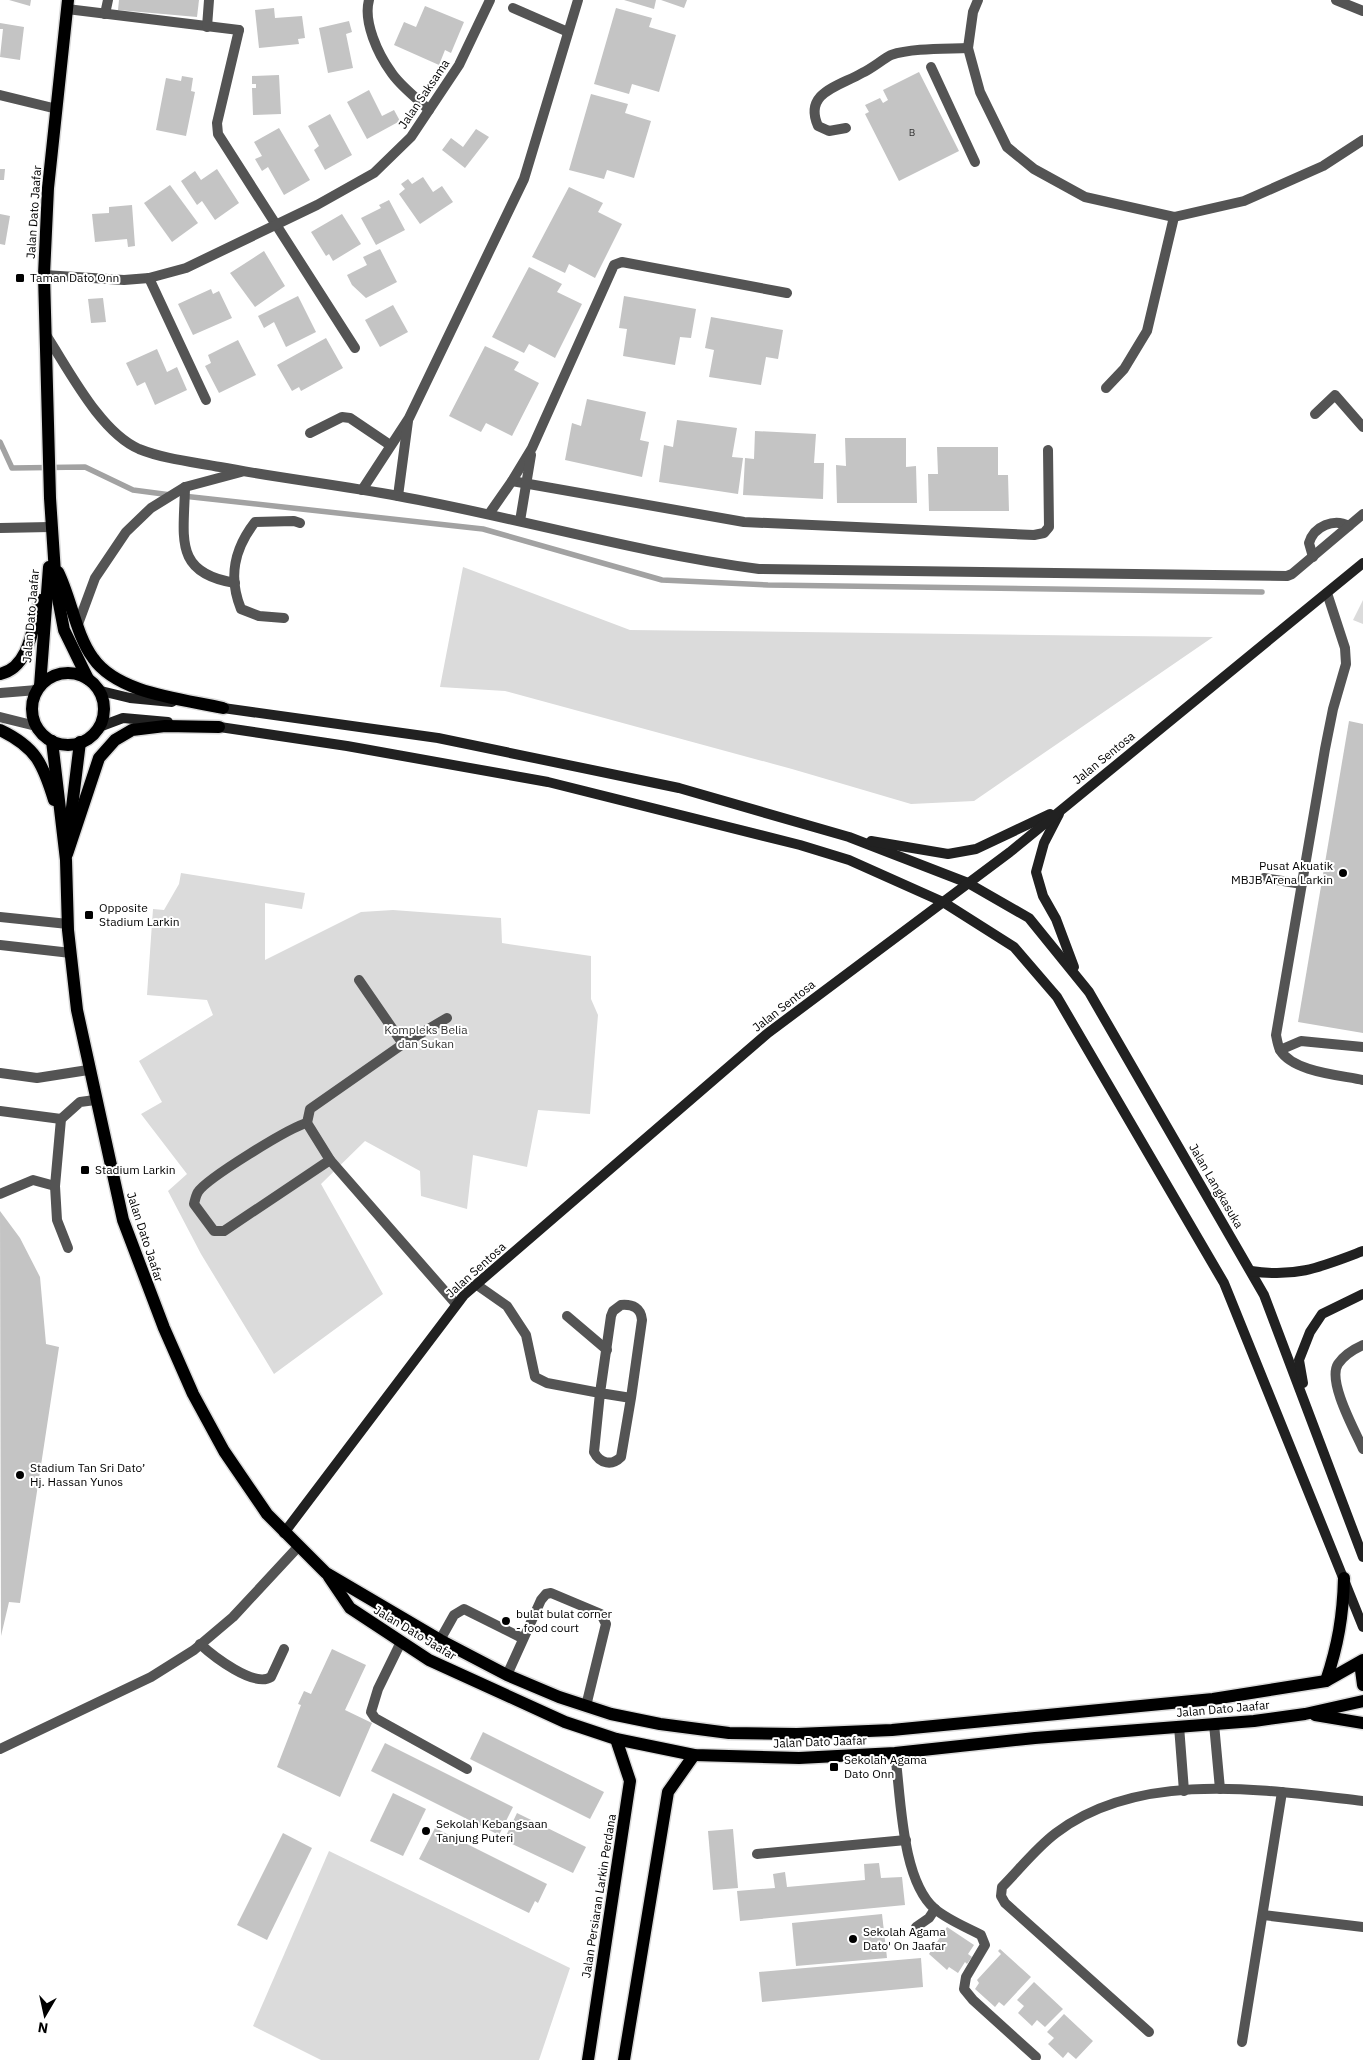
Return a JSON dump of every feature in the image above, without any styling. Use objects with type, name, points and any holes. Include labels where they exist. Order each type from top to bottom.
[{"type":"main road","name":"Jalan Dato Jaafar","points":[[38,688],[52,547],[44,275],[48,188],[68,4]]},
{"type":"main road","name":"Jalan Sentosa","points":[[284,1533],[456,1304],[476,1285],[768,1033],[968,883],[1062,809],[1363,563]]},
{"type":"main road","name":"Jalan Dato Jaafar","points":[[51,569],[64,630],[88,679]]},
{"type":"main road","points":[[51,569],[67,591],[92,658],[108,674],[131,687],[223,708]]},
{"type":"main road","points":[[0,674],[10,672],[26,652],[51,569]]},
{"type":"main road","points":[[101,691],[104,701],[104,712],[99,727],[91,736],[80,742],[66,745],[52,741],[36,726],[32,708],[38,688],[54,676],[71,673],[88,679],[101,691],[130,698],[223,708],[438,738],[678,788],[849,838],[948,854],[976,849],[1062,809]]},
{"type":"main road","points":[[99,727],[123,718],[219,727],[347,746],[557,785],[800,845],[849,860],[943,902],[1014,947],[1057,997],[1224,1283],[1363,1627]]},
{"type":"main road","points":[[67,857],[100,758],[115,740],[132,730],[165,726],[219,727]]},
{"type":"main road","points":[[0,730],[33,753],[44,768],[63,831]]},
{"type":"main road","name":"Jalan Dato Jaafar","points":[[52,741],[67,857]]},
{"type":"main road","name":"Jalan Dato Jaafar","points":[[80,742],[67,857],[68,924],[77,1010],[88,1070],[123,1220],[164,1328],[193,1394],[224,1451],[248,1490],[284,1533],[326,1573],[440,1640],[507,1676],[611,1714],[729,1733],[797,1734],[892,1730],[1160,1705],[1272,1691],[1326,1681],[1363,1660]]},
{"type":"main road","points":[[1062,809],[1044,843],[1036,872],[1043,896],[1056,919],[1077,974]]},
{"type":"main road","name":"Jalan Langkasuka","points":[[849,838],[968,883],[1029,918],[1077,974],[1251,1271],[1279,1330],[1363,1557]]},
{"type":"main road","points":[[1251,1271],[1290,1273],[1314,1270],[1363,1251]]},
{"type":"main road","points":[[1309,1414],[1299,1360],[1310,1332],[1322,1314],[1363,1294]]},
{"type":"main road","name":"Jalan Dato Jaafar","points":[[326,1573],[350,1608],[429,1660],[531,1708],[616,1738],[694,1755],[799,1758],[895,1753],[1305,1714],[1363,1701]]},
{"type":"main road","points":[[1326,1681],[1343,1619],[1344,1578]]},
{"type":"main road","points":[[1363,1664],[1361,1670],[1363,1685]]},
{"type":"main road","points":[[1305,1714],[1363,1724]]},
{"type":"main road","name":"Jalan Persiaran Larkin Perdana","points":[[588,2060],[630,1782],[616,1738]]},
{"type":"main road","points":[[624,2060],[668,1792],[694,1755]]},
{"type":"street","points":[[105,14],[108,0]]},
{"type":"street","points":[[207,26],[208,0]]},
{"type":"street","points":[[368,0],[366,10],[376,44],[391,73],[429,110]]},
{"type":"street","name":"Jalan Saksama","points":[[44,275],[99,280],[149,278],[186,268],[275,226],[374,173],[411,137],[459,65],[490,0]]},
{"type":"street","points":[[362,490],[409,418],[524,180],[578,0]]},
{"type":"street","points":[[978,0],[973,12],[968,48],[980,92],[1007,147],[1034,169],[1085,197],[1174,217],[1244,201],[1323,166],[1363,140]]},
{"type":"street","points":[[1336,0],[1363,11]]},
{"type":"street","points":[[68,4],[105,14],[239,30],[217,123],[218,134],[354,348]]},
{"type":"street","points":[[513,8],[568,32]]},
{"type":"street","points":[[846,128],[829,131],[818,126],[814,117],[815,104],[825,90],[847,82],[890,56],[968,48]]},
{"type":"street","points":[[931,67],[975,162]]},
{"type":"street","points":[[0,95],[57,109]]},
{"type":"street","points":[[1106,388],[1124,369],[1148,331],[1174,217]]},
{"type":"street","points":[[488,514],[512,482],[532,448],[614,265],[622,262],[787,292]]},
{"type":"street","points":[[149,278],[206,400]]},
{"type":"street","points":[[45,335],[88,400],[124,440],[139,449],[171,458],[244,472],[398,496],[520,521],[593,539],[720,564],[759,568],[1281,576],[1292,574],[1363,514]]},
{"type":"street","points":[[1315,414],[1335,396],[1363,428]]},
{"type":"street","points":[[310,433],[342,417],[350,418],[390,445]]},
{"type":"street","points":[[398,496],[409,418]]},
{"type":"street","points":[[520,521],[532,448]]},
{"type":"street","points":[[512,482],[744,522],[1034,535],[1044,533],[1049,527],[1048,450]]},
{"type":"street","points":[[78,624],[95,578],[126,532],[151,508],[183,494],[244,472]]},
{"type":"street","points":[[183,494],[184,545],[192,563],[203,575],[235,583]]},
{"type":"street","points":[[284,618],[259,616],[241,609],[235,583],[235,558],[242,538],[255,522],[300,523]]},
{"type":"street","points":[[1313,557],[1309,543],[1316,532],[1330,522],[1342,522],[1349,526]]},
{"type":"street","points":[[0,528],[50,527]]},
{"type":"street","points":[[1327,594],[1345,648],[1346,664],[1333,709],[1276,1036],[1280,1050],[1291,1062],[1312,1070],[1363,1080]]},
{"type":"street","points":[[0,693],[38,688]]},
{"type":"street","points":[[0,718],[36,726]]},
{"type":"street","points":[[1264,878],[1302,884]]},
{"type":"street","points":[[0,917],[68,924]]},
{"type":"street","points":[[0,945],[71,953]]},
{"type":"street","points":[[359,980],[403,1044]]},
{"type":"street","points":[[447,1018],[403,1044],[310,1108],[307,1124],[330,1160],[456,1304]]},
{"type":"street","points":[[1280,1050],[1300,1040],[1363,1047]]},
{"type":"street","points":[[0,1073],[37,1078],[88,1070]]},
{"type":"street","points":[[68,1248],[57,1220],[55,1186],[61,1120],[80,1102],[95,1100]]},
{"type":"street","points":[[0,1111],[61,1120]]},
{"type":"street","points":[[307,1124],[296,1126],[257,1149],[198,1191],[194,1204],[214,1231],[224,1231],[330,1160]]},
{"type":"street","points":[[0,1194],[33,1180],[55,1186]]},
{"type":"street","points":[[476,1285],[508,1306],[526,1335],[535,1377],[547,1383],[631,1398]]},
{"type":"street","points":[[621,1305],[635,1307],[640,1310],[642,1320],[621,1456],[613,1463],[605,1462],[596,1457],[593,1447],[600,1393],[613,1311],[621,1305]]},
{"type":"street","points":[[567,1316],[606,1350]]},
{"type":"street","points":[[1363,1345],[1351,1351],[1337,1364],[1334,1380],[1363,1449]]},
{"type":"street","points":[[0,1749],[151,1677],[200,1644],[233,1617],[298,1547]]},
{"type":"street","points":[[507,1676],[522,1638],[541,1600],[546,1594],[552,1594],[601,1614],[606,1624],[586,1706]]},
{"type":"street","points":[[440,1640],[454,1615],[464,1609],[522,1638]]},
{"type":"street","points":[[401,1642],[378,1689],[371,1712],[375,1718],[467,1769]]},
{"type":"street","points":[[200,1644],[222,1663],[260,1680],[271,1678],[284,1649]]},
{"type":"street","points":[[1214,1724],[1220,1789]]},
{"type":"street","points":[[1179,1726],[1184,1791]]},
{"type":"street","points":[[895,1753],[909,1863],[919,1890],[935,1909],[981,1935],[984,1945],[966,1978],[964,1989],[973,2000],[1036,2057]]},
{"type":"street","points":[[1149,2032],[1004,1903],[1001,1896],[1002,1887],[1055,1833],[1089,1812],[1117,1801],[1184,1791],[1220,1789],[1282,1792],[1363,1801]]},
{"type":"street","points":[[1242,2042],[1282,1792]]},
{"type":"street","points":[[757,1854],[906,1840]]},
{"type":"street","points":[[916,1927],[930,1918],[935,1909]]},
{"type":"street","points":[[1263,1915],[1363,1927]]},
{"type":"green space","points":[[463,567],[630,630],[1213,637],[974,801],[911,804],[792,769],[505,691],[440,687]]},
{"type":"green space","points":[[1363,600],[1363,624],[1353,620]]},
{"type":"green space","name":"Kompleks Belia dan Sukan","points":[[181,873],[305,893],[302,909],[265,903],[265,960],[361,912],[393,910],[501,918],[502,943],[591,956],[591,999],[598,1015],[590,1114],[538,1110],[527,1167],[473,1155],[467,1209],[421,1196],[420,1171],[365,1141],[321,1184],[383,1294],[274,1374],[201,1254],[168,1191],[187,1174],[141,1114],[162,1102],[139,1061],[213,1015],[207,1000],[147,995],[153,909],[164,910],[179,884]]},
{"type":"green space","points":[[329,1851],[570,1968],[539,2060],[321,2060],[253,2026]]},
{"type":"building","points":[[9,0],[31,0],[30,6]]},
{"type":"building","points":[[119,0],[199,0],[197,17],[118,10]]},
{"type":"building","points":[[624,0],[656,0],[654,9]]},
{"type":"building","points":[[661,0],[687,0],[684,8]]},
{"type":"building","points":[[425,6],[464,22],[451,53],[445,50],[439,65],[394,45],[404,22],[416,27]]},
{"type":"building","points":[[274,8],[275,18],[302,16],[305,38],[298,39],[299,44],[259,48],[255,10]]},
{"type":"building","points":[[616,8],[652,18],[649,27],[676,35],[659,92],[632,84],[629,94],[594,84]]},
{"type":"building","points":[[349,21],[352,32],[346,34],[353,68],[328,73],[319,28]]},
{"type":"building","points":[[0,23],[24,27],[20,60],[0,57],[3,29],[0,29]]},
{"type":"building","points":[[919,72],[959,151],[899,181],[865,114],[869,112],[865,105],[880,98],[883,103],[888,100],[883,90]]},
{"type":"building","points":[[279,75],[281,114],[253,115],[252,88],[256,88],[256,84],[252,84],[252,76]]},
{"type":"building","points":[[182,76],[193,78],[191,91],[195,92],[186,136],[156,130],[166,78],[181,81]]},
{"type":"building","points":[[369,90],[382,116],[394,110],[400,121],[367,139],[347,102]]},
{"type":"building","points":[[591,94],[628,104],[625,113],[651,121],[634,178],[607,170],[604,179],[569,170]]},
{"type":"building","points":[[330,114],[352,155],[325,170],[314,150],[319,146],[308,126]]},
{"type":"building","points":[[279,128],[310,180],[284,195],[268,167],[262,171],[255,159],[262,156],[254,142]]},
{"type":"building","points":[[476,129],[489,137],[465,168],[442,150],[451,138],[463,147]]},
{"type":"building","points":[[0,169],[5,169],[4,180],[0,180]]},
{"type":"building","points":[[217,169],[239,203],[215,220],[202,201],[197,205],[181,181],[195,171],[201,180]]},
{"type":"building","points":[[423,177],[433,192],[442,186],[453,202],[420,224],[399,194],[405,189],[401,184],[408,179],[412,184]]},
{"type":"building","points":[[170,185],[198,223],[172,242],[144,203]]},
{"type":"building","points":[[569,187],[603,203],[598,212],[622,224],[595,278],[569,264],[565,273],[532,257]]},
{"type":"building","points":[[389,200],[405,230],[376,245],[361,218],[381,208],[379,205]]},
{"type":"building","points":[[132,205],[135,246],[128,247],[127,239],[95,242],[92,214],[109,213],[109,207]]},
{"type":"building","points":[[0,214],[10,216],[5,245],[0,244]]},
{"type":"building","points":[[342,214],[361,244],[333,261],[329,254],[326,256],[311,232]]},
{"type":"building","points":[[380,249],[397,282],[366,298],[352,285],[347,275],[367,265],[363,257]]},
{"type":"building","points":[[264,251],[285,286],[255,307],[230,273]]},
{"type":"building","points":[[529,267],[562,284],[557,292],[582,304],[555,358],[529,344],[524,353],[492,337]]},
{"type":"building","points":[[211,289],[213,294],[219,291],[232,318],[193,335],[178,304]]},
{"type":"building","points":[[298,296],[316,332],[286,347],[274,322],[264,328],[258,316]]},
{"type":"building","points":[[624,296],[696,309],[691,338],[680,337],[675,365],[623,356],[627,329],[619,328]]},
{"type":"building","points":[[103,298],[106,322],[91,323],[88,299]]},
{"type":"building","points":[[393,305],[408,332],[380,347],[365,320]]},
{"type":"building","points":[[711,317],[783,330],[778,359],[766,357],[761,385],[709,377],[714,350],[705,348]]},
{"type":"building","points":[[326,338],[343,368],[301,391],[299,387],[292,391],[277,365]]},
{"type":"building","points":[[238,340],[256,375],[219,393],[205,366],[211,363],[208,355]]},
{"type":"building","points":[[485,346],[519,362],[514,370],[539,383],[512,436],[486,423],[481,432],[449,416]]},
{"type":"building","points":[[157,349],[167,372],[177,367],[187,390],[155,405],[145,382],[137,386],[126,363]]},
{"type":"building","points":[[587,399],[646,412],[640,440],[649,442],[642,477],[565,460],[572,423],[581,426]]},
{"type":"building","points":[[677,420],[737,428],[732,457],[743,458],[738,494],[659,482],[664,445],[673,447]]},
{"type":"building","points":[[755,431],[816,434],[814,463],[824,463],[823,499],[743,495],[745,458],[754,459]]},
{"type":"building","points":[[845,438],[906,438],[906,467],[916,466],[917,503],[837,503],[836,465],[846,466]]},
{"type":"building","points":[[937,447],[998,447],[998,475],[1008,475],[1009,511],[929,511],[928,474],[938,474]]},
{"type":"building","name":"Pusat Akuatik MBJB Arena Larkin","points":[[1349,721],[1363,724],[1363,1033],[1298,1022]]},
{"type":"building","name":"Stadium Tan Sri Dato’ Hj. Hassan Yunos","points":[[0,1211],[20,1238],[40,1277],[46,1344],[59,1347],[20,1603],[9,1602],[1,1636]]},
{"type":"building","points":[[332,1649],[366,1665],[345,1710],[372,1723],[340,1797],[277,1767],[301,1705],[298,1704],[304,1691],[311,1694]]},
{"type":"building","points":[[483,1732],[604,1792],[590,1819],[470,1759]]},
{"type":"building","points":[[385,1743],[513,1807],[499,1835],[371,1771]]},
{"type":"building","points":[[393,1793],[426,1809],[403,1856],[370,1841]]},
{"type":"building","points":[[517,1813],[586,1847],[573,1873],[504,1840]]},
{"type":"building","points":[[435,1828],[547,1884],[538,1903],[535,1901],[529,1913],[419,1859]]},
{"type":"building","points":[[733,1829],[738,1888],[713,1890],[708,1831]]},
{"type":"building","points":[[283,1833],[312,1848],[267,1940],[237,1925]]},
{"type":"building","points":[[879,1863],[881,1878],[902,1877],[905,1905],[740,1921],[737,1891],[775,1888],[773,1874],[785,1872],[787,1887],[865,1880],[864,1864]]},
{"type":"building","points":[[882,1914],[887,1958],[796,1966],[792,1923]]},
{"type":"building","points":[[947,1927],[974,1945],[968,1954],[972,1957],[967,1964],[965,1962],[958,1973],[949,1967],[947,1970],[929,1954]]},
{"type":"building","points":[[1000,1949],[1031,1977],[1004,2006],[999,2002],[995,2007],[975,1989],[979,1983],[977,1980],[1001,1954],[998,1951]]},
{"type":"building","points":[[921,1958],[923,1987],[762,2002],[759,1972]]},
{"type":"building","points":[[1034,1982],[1063,2009],[1045,2027],[1037,2020],[1032,2026],[1018,2013],[1024,2006],[1017,2000]]},
{"type":"building","points":[[1064,2014],[1093,2041],[1076,2059],[1068,2052],[1063,2058],[1048,2044],[1054,2038],[1047,2032]]},
{"type":"waterway","points":[[0,442],[12,468],[85,467],[133,490],[171,495]]},
{"type":"waterway","points":[[183,496],[483,529],[662,580],[768,585],[1262,592]]},
{"type":"place","name":"Taman Dato Onn","points":[[20,278]]},
{"type":"place","name":"Pusat Akuatik MBJB Arena Larkin","points":[[1343,873]]},
{"type":"place","name":"Opposite Stadium Larkin","points":[[89,915]]},
{"type":"place","name":"Stadium Larkin","points":[[85,1170]]},
{"type":"place","name":"Stadium Tan Sri Dato’ Hj. Hassan Yunos","points":[[20,1475]]},
{"type":"place","name":"bulat bulat corner - food court","points":[[506,1621]]},
{"type":"place","name":"Sekolah Agama Dato Onn","points":[[834,1767]]},
{"type":"place","name":"Sekolah Kebangsaan Tanjung Puteri","points":[[426,1831]]},
{"type":"place","name":"Sekolah Agama Dato' On Jaafar","points":[[853,1939]]}]
